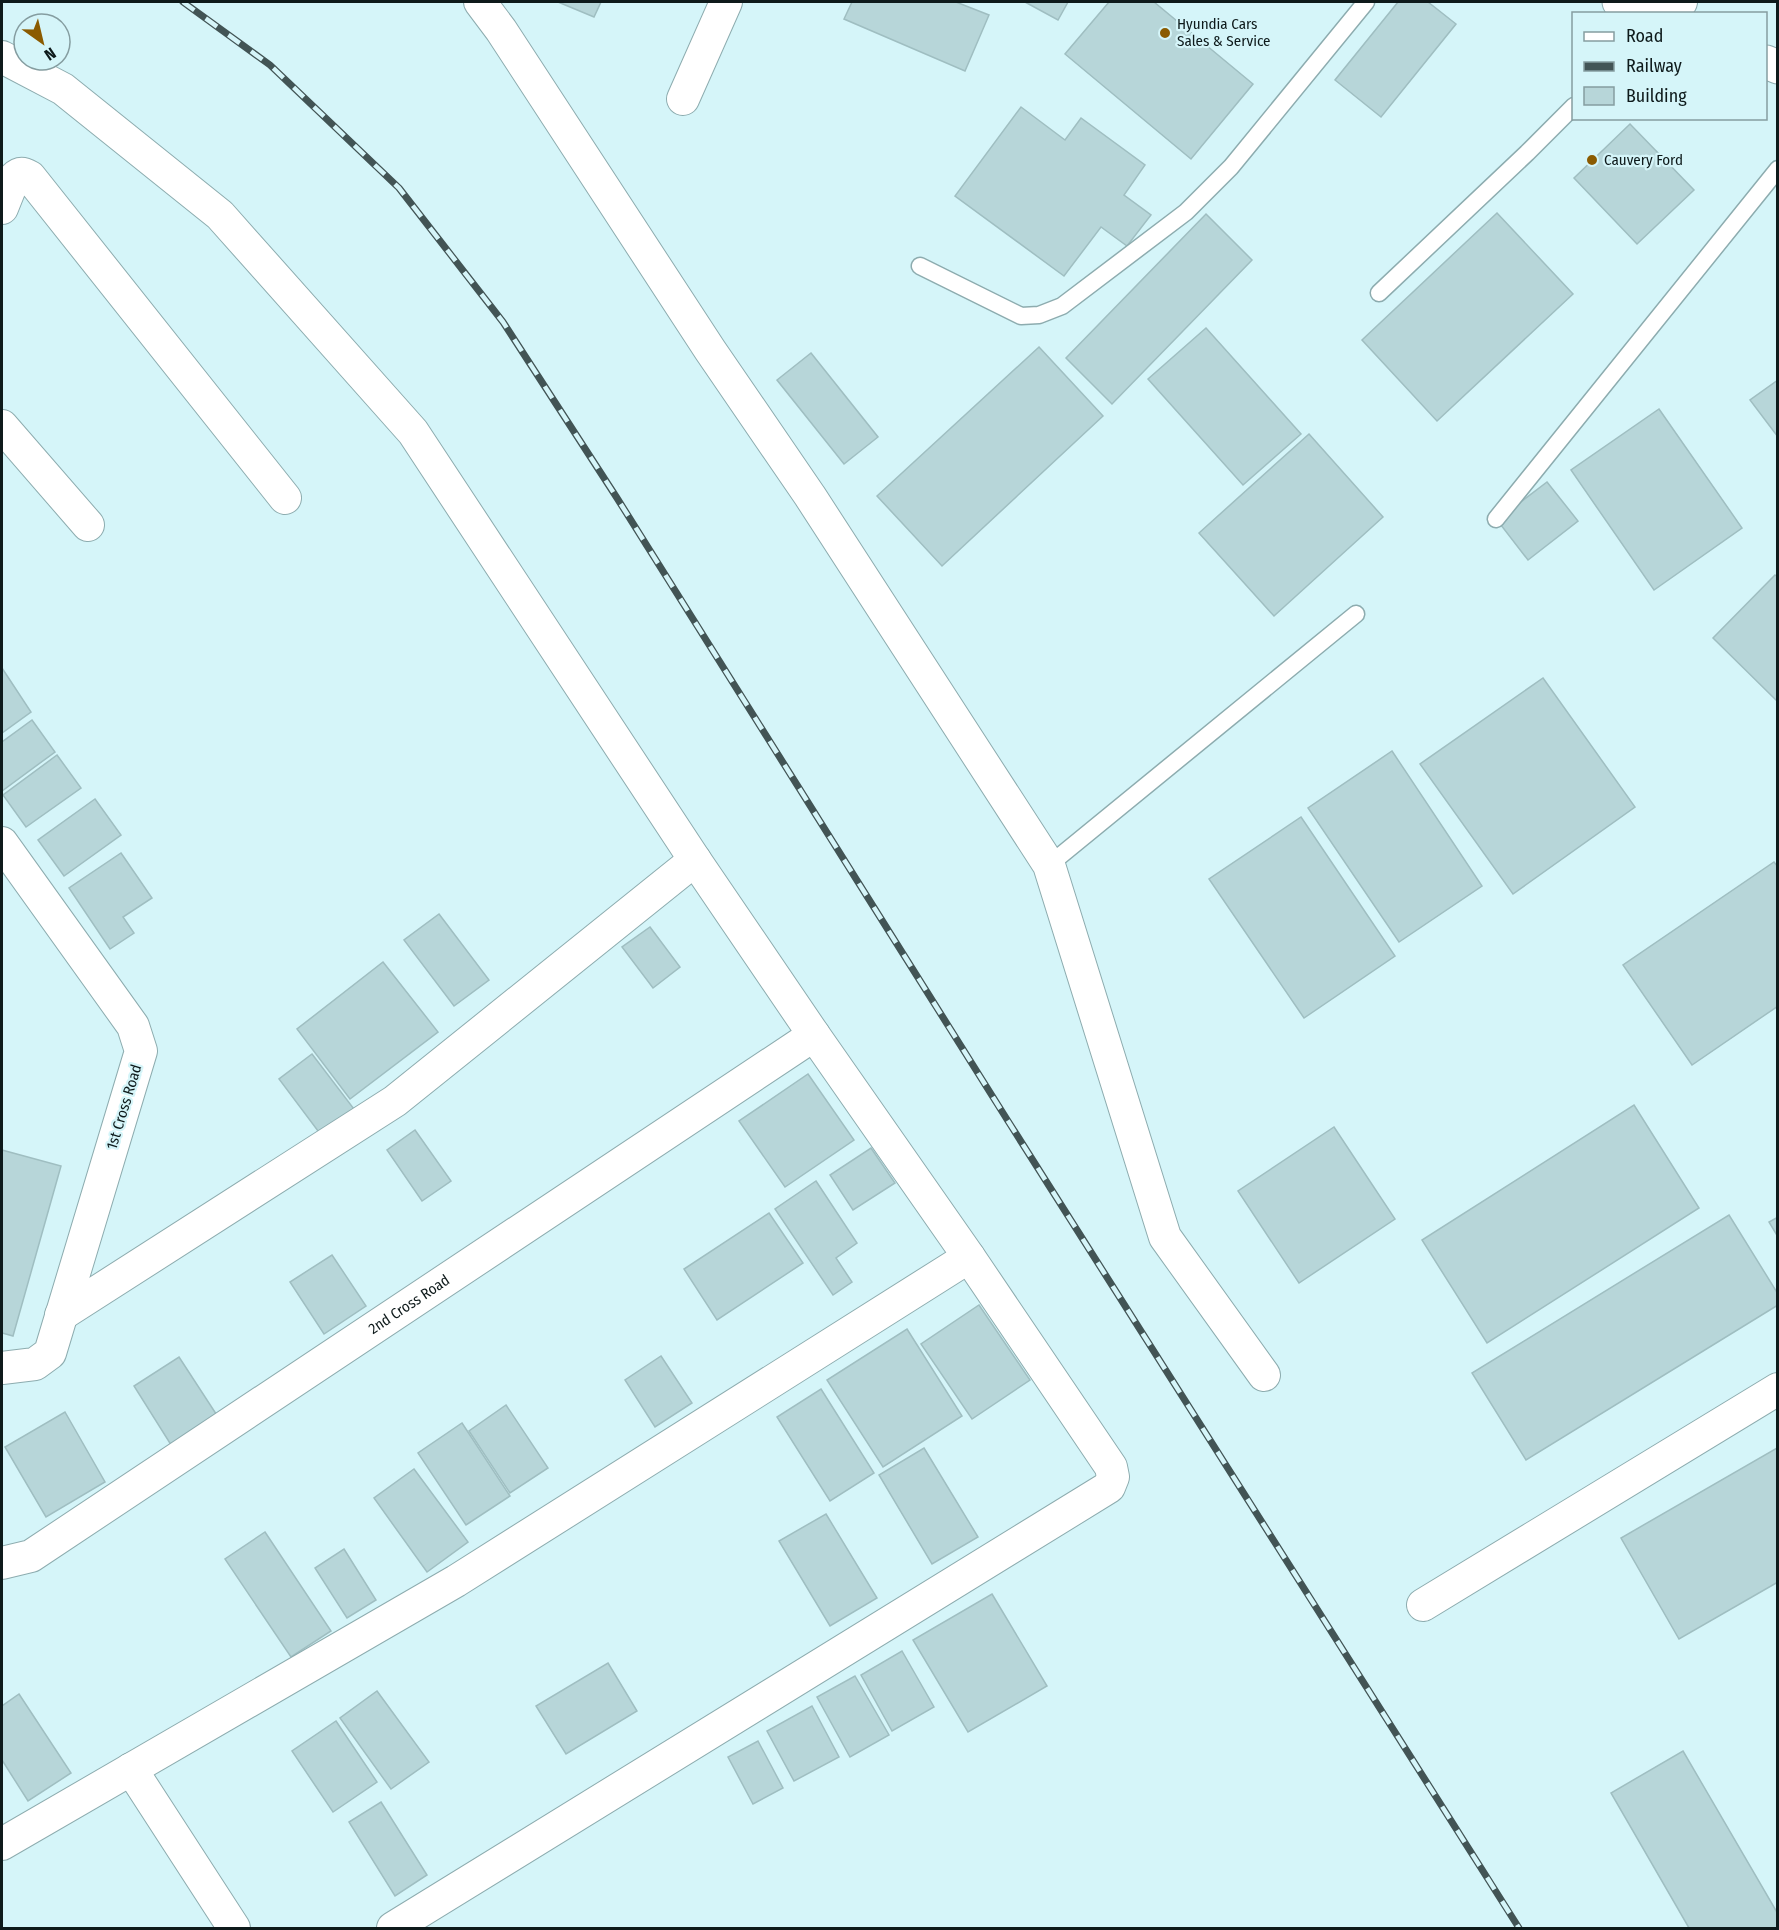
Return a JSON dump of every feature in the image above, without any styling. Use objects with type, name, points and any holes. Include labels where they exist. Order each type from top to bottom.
[{"type":"main road","points":[[1619,2],[1642,12]]},
{"type":"street","points":[[480,2],[501,30],[710,350],[810,496],[1049,865],[1165,1237],[1264,1375]]},
{"type":"street","points":[[683,99],[726,2]]},
{"type":"street","points":[[1668,12],[1680,2]]},
{"type":"street","points":[[2,57],[63,89],[220,215],[413,432],[695,860],[1111,1467],[1113,1477],[1109,1487],[393,1929]]},
{"type":"street","points":[[2,208],[14,178],[23,173],[30,177],[285,498]]},
{"type":"street","points":[[2,426],[87,525]]},
{"type":"street","name":"1st Cross Road","points":[[2,843],[133,1026],[141,1051],[50,1353],[35,1364],[2,1368]]},
{"type":"street","points":[[61,1315],[395,1101],[695,860]]},
{"type":"street","name":"2nd Cross Road","points":[[2,1563],[31,1556],[814,1035]]},
{"type":"street","points":[[2,1844],[456,1581],[969,1257]]},
{"type":"street","points":[[1423,1605],[1778,1389]]},
{"type":"street","points":[[131,1769],[234,1929]]},
{"type":"lane","points":[[920,266],[1021,316],[1039,315],[1062,306],[1186,212],[1231,167],[1366,2]]},
{"type":"lane","points":[[1379,293],[1572,108]]},
{"type":"lane","points":[[1496,519],[1778,169]]},
{"type":"lane","points":[[1049,865],[1356,614]]},
{"type":"building","points":[[558,2],[601,2],[594,17]]},
{"type":"building","points":[[852,2],[956,2],[989,15],[965,71],[844,19]]},
{"type":"building","points":[[1025,2],[1068,2],[1058,20]]},
{"type":"building","points":[[1109,2],[1154,2],[1253,84],[1191,159],[1065,54]]},
{"type":"building","points":[[1398,2],[1428,2],[1456,24],[1381,117],[1335,80]]},
{"type":"building","points":[[1021,107],[1065,140],[1081,118],[1145,165],[1124,195],[1151,215],[1127,246],[1101,227],[1064,276],[955,196]]},
{"type":"building","points":[[1630,124],[1694,190],[1637,244],[1574,178]]},
{"type":"building","points":[[1497,213],[1573,294],[1437,421],[1362,340]]},
{"type":"building","points":[[1206,214],[1252,260],[1112,404],[1066,358]]},
{"type":"building","points":[[1206,328],[1301,434],[1243,485],[1148,379]]},
{"type":"building","points":[[1039,347],[1103,416],[942,566],[877,496]]},
{"type":"building","points":[[811,353],[878,437],[844,464],[777,380]]},
{"type":"building","points":[[1778,380],[1778,437],[1750,400]]},
{"type":"building","points":[[1659,409],[1742,528],[1654,590],[1571,470]]},
{"type":"building","points":[[1309,434],[1383,517],[1274,616],[1199,533]]},
{"type":"building","points":[[1547,482],[1578,521],[1528,560],[1497,520]]},
{"type":"building","points":[[1775,575],[1778,577],[1778,702],[1713,638]]},
{"type":"building","points":[[2,668],[31,712],[2,733]]},
{"type":"building","points":[[1543,678],[1635,807],[1513,894],[1420,764]]},
{"type":"building","points":[[32,720],[55,752],[2,791],[2,742]]},
{"type":"building","points":[[1392,751],[1482,886],[1399,942],[1308,808]]},
{"type":"building","points":[[57,755],[81,788],[26,827],[3,795]]},
{"type":"building","points":[[95,799],[121,835],[64,876],[38,840]]},
{"type":"building","points":[[1301,817],[1395,956],[1304,1018],[1209,879]]},
{"type":"building","points":[[121,853],[152,898],[123,917],[134,933],[110,949],[69,888]]},
{"type":"building","points":[[1774,862],[1778,867],[1778,1006],[1692,1065],[1623,965]]},
{"type":"building","points":[[439,914],[489,980],[454,1006],[404,940]]},
{"type":"building","points":[[650,927],[680,967],[653,988],[622,947]]},
{"type":"building","points":[[383,962],[438,1032],[350,1099],[297,1029]]},
{"type":"building","points":[[312,1054],[354,1109],[321,1135],[279,1079]]},
{"type":"building","points":[[808,1074],[854,1140],[785,1187],[739,1121]]},
{"type":"building","points":[[1634,1105],[1699,1208],[1487,1343],[1422,1240]]},
{"type":"building","points":[[1334,1127],[1395,1219],[1299,1283],[1238,1191]]},
{"type":"building","points":[[415,1130],[451,1181],[422,1201],[387,1150]]},
{"type":"building","points":[[871,1148],[895,1183],[853,1210],[830,1175]]},
{"type":"building","points":[[2,1150],[61,1166],[13,1336],[2,1333]]},
{"type":"building","points":[[816,1181],[857,1243],[836,1258],[852,1282],[833,1295],[775,1209]]},
{"type":"building","points":[[769,1213],[803,1263],[717,1320],[684,1269]]},
{"type":"building","points":[[1729,1215],[1778,1294],[1778,1305],[1526,1460],[1472,1373]]},
{"type":"building","points":[[1778,1217],[1778,1237],[1769,1222]]},
{"type":"building","points":[[332,1255],[366,1306],[324,1334],[290,1282]]},
{"type":"building","points":[[979,1305],[1030,1380],[972,1419],[921,1344]]},
{"type":"building","points":[[907,1329],[962,1416],[883,1467],[827,1380]]},
{"type":"building","points":[[661,1356],[692,1403],[655,1427],[625,1380]]},
{"type":"building","points":[[179,1357],[224,1426],[178,1456],[134,1386]]},
{"type":"building","points":[[821,1389],[874,1473],[830,1501],[777,1417]]},
{"type":"building","points":[[506,1405],[548,1468],[510,1493],[469,1431]]},
{"type":"building","points":[[65,1412],[105,1482],[46,1517],[5,1447]]},
{"type":"building","points":[[462,1423],[510,1496],[466,1525],[418,1453]]},
{"type":"building","points":[[924,1448],[978,1537],[932,1564],[879,1475]]},
{"type":"building","points":[[1777,1448],[1778,1582],[1679,1639],[1621,1538]]},
{"type":"building","points":[[414,1469],[468,1542],[427,1572],[374,1498]]},
{"type":"building","points":[[826,1514],[877,1598],[830,1626],[779,1541]]},
{"type":"building","points":[[265,1532],[331,1631],[291,1657],[225,1559]]},
{"type":"building","points":[[344,1549],[376,1600],[347,1618],[315,1568]]},
{"type":"building","points":[[992,1594],[1047,1686],[968,1732],[913,1640]]},
{"type":"building","points":[[902,1651],[934,1707],[892,1731],[861,1675]]},
{"type":"building","points":[[608,1663],[637,1711],[566,1754],[536,1706]]},
{"type":"building","points":[[855,1676],[889,1735],[850,1757],[817,1697]]},
{"type":"building","points":[[377,1691],[429,1762],[391,1789],[340,1718]]},
{"type":"building","points":[[19,1694],[71,1773],[28,1801],[2,1760],[2,1706]]},
{"type":"building","points":[[812,1706],[839,1757],[794,1781],[767,1731]]},
{"type":"building","points":[[336,1721],[377,1782],[333,1812],[292,1751]]},
{"type":"building","points":[[758,1741],[783,1788],[753,1804],[728,1757]]},
{"type":"building","points":[[1683,1751],[1778,1914],[1778,1928],[1689,1928],[1611,1793]]},
{"type":"building","points":[[381,1802],[427,1875],[395,1896],[349,1822]]},
{"type":"railway","points":[[183,2],[270,65],[399,188],[503,322],[617,498],[1519,1928]]},
{"type":"place","name":"Hyundia Cars Sales & Service","points":[[1165,33]]},
{"type":"place","name":"Cauvery Ford","points":[[1592,160]]}]
